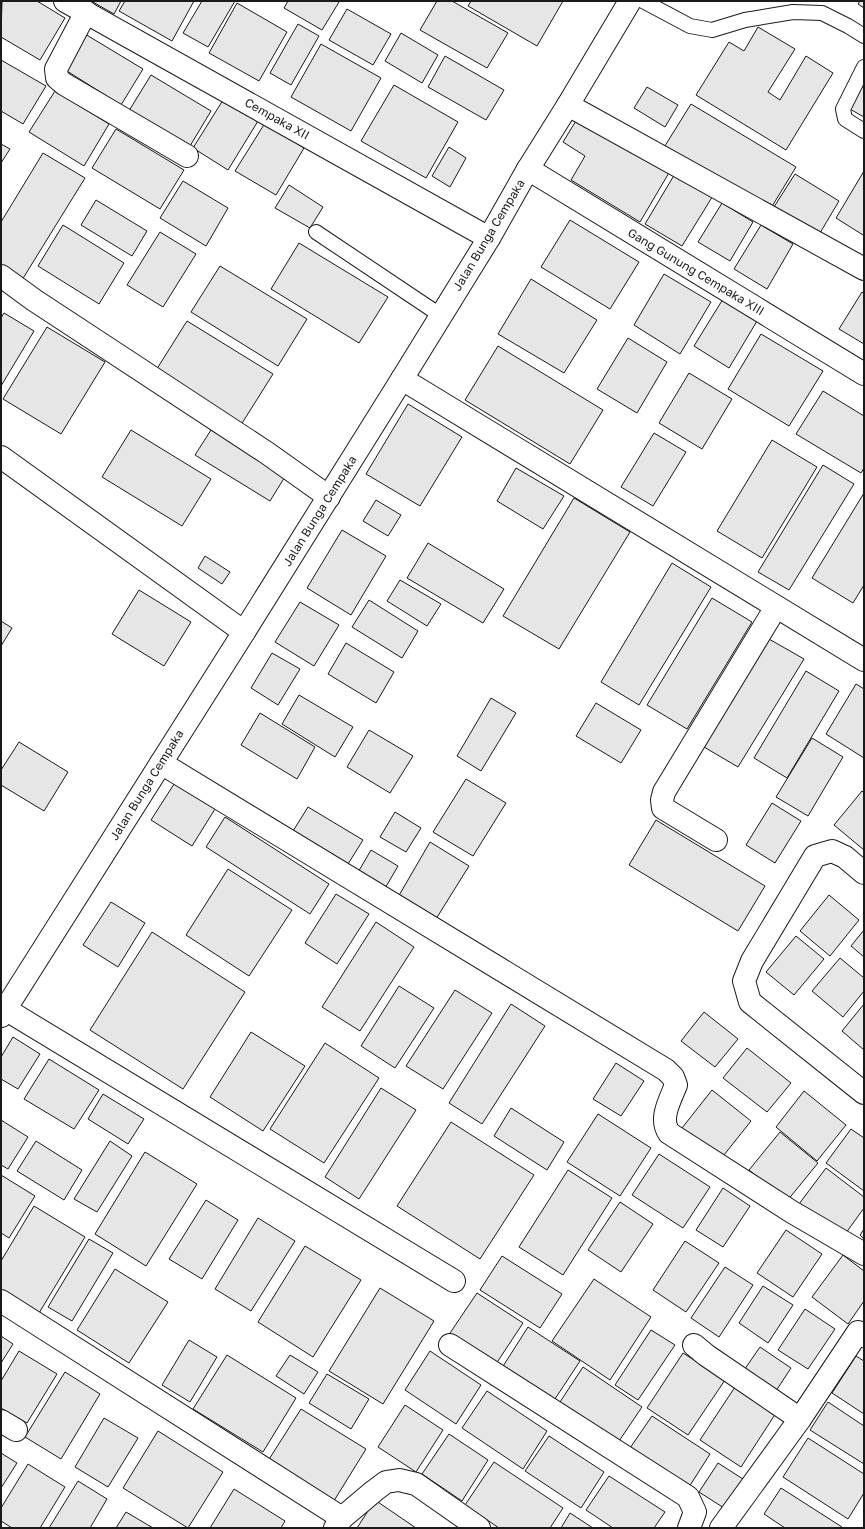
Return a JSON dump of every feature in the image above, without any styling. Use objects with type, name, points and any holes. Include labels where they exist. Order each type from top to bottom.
[{"type":"street","name":"Cempaka XII","points":[[65,1],[489,238]]},
{"type":"street","name":"Jalan Bunga Cempaka","points":[[3,1012],[329,497],[489,238],[528,169],[630,1]]},
{"type":"street","points":[[86,12],[56,69],[58,78],[64,84],[187,156]]},
{"type":"street","points":[[568,105],[864,269]]},
{"type":"street","name":"Gang Gunung Cempaka XIII","points":[[528,169],[864,374]]},
{"type":"street","points":[[1,276],[34,300],[266,453],[329,497]]},
{"type":"street","points":[[402,379],[864,660]]},
{"type":"street","points":[[1,458],[244,632]]},
{"type":"street","points":[[716,840],[664,808],[662,800],[664,792],[776,607]]},
{"type":"street","points":[[161,763],[666,1070],[673,1077],[676,1085],[665,1115],[664,1127],[669,1133],[792,1212],[864,1254]]},
{"type":"street","points":[[864,873],[845,857],[832,851],[815,856],[752,961],[744,981],[750,1002],[864,1094]]},
{"type":"street","points":[[3,1012],[454,1281]]},
{"type":"street","points":[[1,1301],[339,1523],[386,1482],[399,1480],[409,1481],[422,1488],[479,1528]]},
{"type":"street","points":[[721,1528],[862,1330]]},
{"type":"street","points":[[450,1345],[688,1497],[695,1512],[689,1528]]},
{"type":"street","points":[[694,1345],[706,1355],[800,1419]]},
{"type":"lane","points":[[643,1],[690,26],[712,30],[745,20],[793,12],[822,13],[864,36]]},
{"type":"lane","points":[[864,67],[843,109],[845,119],[864,131]]},
{"type":"lane","points":[[316,232],[440,316]]},
{"type":"building","points":[[2,1],[37,1],[65,18],[40,60],[1,37]]},
{"type":"building","points":[[91,1],[121,1],[114,14]]},
{"type":"building","points":[[125,1],[194,1],[172,41],[119,11]]},
{"type":"building","points":[[202,1],[235,1],[208,47],[183,33]]},
{"type":"building","points":[[288,1],[339,2],[322,30],[284,8]]},
{"type":"building","points":[[437,1],[452,1],[508,33],[487,68],[420,30]]},
{"type":"building","points":[[471,1],[563,1],[537,46],[468,6]]},
{"type":"building","points":[[860,1],[864,1],[864,8],[858,4]]},
{"type":"building","points":[[237,3],[287,32],[259,81],[209,53]]},
{"type":"building","points":[[347,9],[391,34],[373,65],[329,40]]},
{"type":"building","points":[[298,24],[319,36],[291,85],[270,73]]},
{"type":"building","points":[[758,27],[795,49],[768,92],[780,100],[806,56],[833,73],[786,150],[696,95],[729,42],[744,51]]},
{"type":"building","points":[[80,31],[143,69],[121,105],[59,66]]},
{"type":"building","points":[[401,33],[438,55],[422,83],[385,61]]},
{"type":"building","points":[[321,44],[381,78],[351,131],[291,97]]},
{"type":"building","points":[[445,56],[504,90],[486,120],[428,87]]},
{"type":"building","points":[[1,60],[46,86],[23,124],[1,111]]},
{"type":"building","points":[[151,75],[211,111],[187,151],[127,114]]},
{"type":"building","points":[[864,82],[864,117],[848,108]]},
{"type":"building","points":[[394,85],[458,122],[426,178],[361,141]]},
{"type":"building","points":[[647,87],[678,105],[665,127],[634,108]]},
{"type":"building","points":[[55,91],[109,124],[84,166],[29,132]]},
{"type":"building","points":[[223,100],[258,121],[228,170],[193,148]]},
{"type":"building","points":[[691,104],[796,167],[768,213],[663,149]]},
{"type":"building","points":[[579,116],[670,171],[640,222],[571,180],[585,156],[563,142]]},
{"type":"building","points":[[265,123],[304,148],[276,195],[235,171]]},
{"type":"building","points":[[116,129],[184,170],[160,209],[92,168]]},
{"type":"building","points":[[1,144],[10,149],[1,163]]},
{"type":"building","points":[[449,147],[466,158],[450,187],[432,176]]},
{"type":"building","points":[[43,153],[85,178],[22,280],[1,267],[1,222]]},
{"type":"building","points":[[864,171],[864,234],[863,235],[836,218]]},
{"type":"building","points":[[676,172],[714,194],[682,246],[645,224]]},
{"type":"building","points":[[795,174],[839,201],[817,238],[772,210]]},
{"type":"building","points":[[183,181],[228,208],[206,246],[160,218]]},
{"type":"building","points":[[289,185],[323,207],[310,228],[275,208]]},
{"type":"building","points":[[96,200],[147,231],[132,256],[81,225]]},
{"type":"building","points":[[722,203],[753,222],[730,261],[698,242]]},
{"type":"building","points":[[570,220],[639,262],[610,309],[541,267]]},
{"type":"building","points":[[63,225],[124,263],[99,304],[38,266]]},
{"type":"building","points":[[761,225],[793,244],[767,289],[734,269]]},
{"type":"building","points":[[160,232],[196,254],[163,307],[127,285]]},
{"type":"building","points":[[299,243],[388,297],[359,343],[271,289]]},
{"type":"building","points":[[220,266],[307,319],[278,366],[191,312]]},
{"type":"building","points":[[664,274],[711,302],[680,354],[634,325]]},
{"type":"building","points":[[531,279],[597,320],[564,373],[498,334]]},
{"type":"building","points":[[862,292],[864,294],[864,344],[839,329]]},
{"type":"building","points":[[723,299],[757,321],[729,368],[694,346]]},
{"type":"building","points":[[4,313],[34,331],[1,386],[1,318]]},
{"type":"building","points":[[187,321],[273,374],[239,428],[153,375]]},
{"type":"building","points":[[47,327],[105,362],[61,434],[3,399]]},
{"type":"building","points":[[761,334],[823,371],[789,426],[728,389]]},
{"type":"building","points":[[628,338],[667,362],[637,413],[597,389]]},
{"type":"building","points":[[498,346],[603,410],[570,464],[465,400]]},
{"type":"building","points":[[689,373],[732,399],[702,449],[659,423]]},
{"type":"building","points":[[823,391],[864,416],[864,468],[861,473],[796,434]]},
{"type":"building","points":[[408,404],[462,437],[420,506],[366,474]]},
{"type":"building","points":[[131,430],[211,479],[182,526],[102,477]]},
{"type":"building","points":[[211,430],[286,475],[270,501],[195,455]]},
{"type":"building","points":[[654,433],[686,452],[653,506],[621,487]]},
{"type":"building","points":[[772,440],[817,467],[762,558],[717,531]]},
{"type":"building","points":[[823,465],[854,484],[789,590],[758,572]]},
{"type":"building","points":[[516,468],[564,496],[543,529],[497,501]]},
{"type":"building","points":[[864,493],[864,585],[853,603],[812,578]]},
{"type":"building","points":[[574,498],[630,532],[559,649],[503,616]]},
{"type":"building","points":[[376,500],[401,515],[388,536],[363,521]]},
{"type":"building","points":[[342,530],[386,556],[351,615],[307,588]]},
{"type":"building","points":[[428,543],[504,589],[483,623],[407,578]]},
{"type":"building","points":[[205,556],[230,572],[222,584],[198,568]]},
{"type":"building","points":[[672,563],[711,587],[639,705],[601,682]]},
{"type":"building","points":[[400,580],[441,604],[427,626],[387,601]]},
{"type":"building","points":[[139,590],[191,622],[164,666],[112,634]]},
{"type":"building","points":[[712,598],[752,622],[687,729],[647,705]]},
{"type":"building","points":[[369,600],[418,631],[402,658],[352,627]]},
{"type":"building","points":[[300,602],[339,625],[314,666],[275,642]]},
{"type":"building","points":[[1,621],[12,628],[1,646]]},
{"type":"building","points":[[769,639],[804,659],[738,767],[704,747]]},
{"type":"building","points":[[346,643],[394,672],[376,703],[328,674]]},
{"type":"building","points":[[272,653],[300,669],[278,705],[251,688]]},
{"type":"building","points":[[806,671],[839,691],[787,778],[754,758]]},
{"type":"building","points":[[856,684],[864,689],[864,758],[826,734]]},
{"type":"building","points":[[299,695],[353,727],[335,757],[282,724]]},
{"type":"building","points":[[491,698],[516,713],[481,771],[457,756]]},
{"type":"building","points":[[596,703],[641,730],[621,763],[576,736]]},
{"type":"building","points":[[260,713],[315,747],[297,779],[241,745]]},
{"type":"building","points":[[369,730],[413,756],[390,793],[347,767]]},
{"type":"building","points":[[812,738],[843,757],[808,816],[776,797]]},
{"type":"building","points":[[19,742],[68,772],[44,811],[1,785],[1,770]]},
{"type":"building","points":[[466,779],[506,803],[473,856],[433,832]]},
{"type":"building","points":[[174,784],[215,809],[192,846],[151,820]]},
{"type":"building","points":[[862,791],[864,793],[864,850],[834,825]]},
{"type":"building","points":[[772,803],[801,821],[775,863],[746,845]]},
{"type":"building","points":[[308,807],[363,840],[343,872],[288,839]]},
{"type":"building","points":[[395,812],[421,828],[406,852],[380,837]]},
{"type":"building","points":[[225,817],[329,884],[310,914],[206,847]]},
{"type":"building","points":[[656,820],[765,886],[738,931],[629,865]]},
{"type":"building","points":[[430,842],[469,866],[431,927],[394,904]]},
{"type":"building","points":[[371,850],[398,866],[384,890],[357,874]]},
{"type":"building","points":[[228,869],[292,910],[249,976],[186,935]]},
{"type":"building","points":[[336,894],[369,914],[337,964],[305,943]]},
{"type":"building","points":[[829,895],[859,920],[830,956],[800,931]]},
{"type":"building","points":[[111,902],[145,923],[118,967],[83,945]]},
{"type":"building","points":[[376,922],[414,947],[360,1031],[322,1007]]},
{"type":"building","points":[[864,930],[864,957],[851,946]]},
{"type":"building","points":[[152,932],[245,992],[183,1089],[90,1030]]},
{"type":"building","points":[[796,936],[824,959],[794,995],[766,972]]},
{"type":"building","points":[[840,958],[864,978],[864,991],[843,1017],[812,991]]},
{"type":"building","points":[[399,986],[434,1008],[395,1068],[361,1046]]},
{"type":"building","points":[[455,990],[492,1013],[443,1089],[406,1066]]},
{"type":"building","points":[[511,1004],[545,1026],[482,1124],[449,1103]]},
{"type":"building","points":[[864,1004],[864,1050],[842,1031]]},
{"type":"building","points":[[704,1012],[738,1039],[715,1067],[681,1041]]},
{"type":"building","points":[[251,1032],[305,1066],[263,1131],[210,1097]]},
{"type":"building","points":[[13,1037],[40,1054],[18,1089],[1,1079],[1,1057]]},
{"type":"building","points":[[325,1043],[379,1078],[324,1163],[270,1129]]},
{"type":"building","points":[[747,1048],[791,1083],[767,1112],[723,1078]]},
{"type":"building","points":[[49,1059],[99,1090],[74,1129],[24,1099]]},
{"type":"building","points":[[616,1063],[644,1081],[621,1116],[593,1099]]},
{"type":"building","points":[[381,1088],[416,1110],[359,1199],[325,1177]]},
{"type":"building","points":[[712,1090],[751,1121],[720,1160],[682,1128]]},
{"type":"building","points":[[804,1091],[846,1125],[817,1161],[776,1127]]},
{"type":"building","points":[[103,1094],[144,1119],[128,1144],[88,1119]]},
{"type":"building","points":[[511,1108],[564,1142],[547,1170],[494,1136]]},
{"type":"building","points":[[598,1114],[651,1148],[620,1196],[567,1162]]},
{"type":"building","points":[[1,1120],[28,1137],[8,1169],[1,1165]]},
{"type":"building","points":[[451,1122],[534,1175],[480,1259],[397,1206]]},
{"type":"building","points":[[851,1129],[864,1138],[864,1191],[826,1163]]},
{"type":"building","points":[[780,1132],[818,1163],[787,1201],[749,1170]]},
{"type":"building","points":[[36,1141],[82,1170],[64,1200],[17,1171]]},
{"type":"building","points":[[110,1141],[132,1156],[97,1212],[74,1199]]},
{"type":"building","points":[[145,1152],[197,1184],[146,1266],[95,1234]]},
{"type":"building","points":[[659,1154],[710,1187],[683,1228],[632,1195]]},
{"type":"building","points":[[826,1168],[864,1197],[864,1208],[843,1237],[799,1204]]},
{"type":"building","points":[[568,1170],[612,1198],[563,1275],[519,1247]]},
{"type":"building","points":[[1,1175],[35,1196],[9,1238],[1,1233]]},
{"type":"building","points":[[723,1188],[750,1206],[723,1247],[696,1230]]},
{"type":"building","points":[[206,1200],[238,1220],[202,1279],[169,1259]]},
{"type":"building","points":[[620,1202],[653,1224],[621,1272],[588,1250]]},
{"type":"building","points":[[34,1206],[85,1237],[39,1313],[1,1291],[1,1261]]},
{"type":"building","points":[[258,1218],[295,1241],[251,1311],[215,1289]]},
{"type":"building","points":[[864,1229],[864,1239],[860,1235]]},
{"type":"building","points":[[786,1230],[822,1254],[793,1297],[757,1273]]},
{"type":"building","points":[[89,1239],[113,1253],[72,1321],[48,1307]]},
{"type":"building","points":[[685,1241],[719,1263],[686,1312],[653,1290]]},
{"type":"building","points":[[305,1246],[361,1280],[313,1357],[258,1322]]},
{"type":"building","points":[[843,1255],[864,1271],[864,1301],[848,1324],[812,1297]]},
{"type":"building","points":[[502,1256],[562,1294],[540,1328],[480,1290]]},
{"type":"building","points":[[725,1267],[753,1285],[719,1337],[691,1318]]},
{"type":"building","points":[[115,1269],[168,1302],[129,1363],[77,1330]]},
{"type":"building","points":[[594,1279],[651,1317],[610,1380],[552,1341]]},
{"type":"building","points":[[763,1286],[793,1305],[768,1343],[739,1323]]},
{"type":"building","points":[[380,1288],[434,1321],[383,1404],[329,1371]]},
{"type":"building","points":[[477,1293],[523,1323],[494,1367],[448,1336]]},
{"type":"building","points":[[805,1309],[835,1329],[808,1369],[778,1350]]},
{"type":"building","points":[[528,1327],[580,1361],[551,1405],[500,1371]]},
{"type":"building","points":[[651,1330],[675,1345],[638,1400],[615,1385]]},
{"type":"building","points":[[1,1336],[13,1344],[1,1363]]},
{"type":"building","points":[[189,1340],[217,1357],[190,1402],[162,1385]]},
{"type":"building","points":[[760,1347],[791,1368],[772,1397],[740,1376]]},
{"type":"building","points":[[19,1351],[57,1374],[27,1423],[1,1408],[1,1381]]},
{"type":"building","points":[[430,1351],[481,1385],[456,1424],[405,1390]]},
{"type":"building","points":[[683,1353],[725,1380],[688,1435],[647,1408]]},
{"type":"building","points":[[227,1355],[296,1398],[263,1452],[193,1409]]},
{"type":"building","points":[[290,1355],[318,1372],[304,1394],[276,1376]]},
{"type":"building","points":[[856,1356],[864,1361],[864,1414],[832,1393]]},
{"type":"building","points":[[583,1367],[642,1407],[617,1444],[558,1405]]},
{"type":"building","points":[[65,1372],[100,1394],[61,1459],[25,1437]]},
{"type":"building","points":[[327,1374],[369,1399],[351,1429],[309,1403]]},
{"type":"building","points":[[735,1387],[776,1413],[741,1467],[700,1440]]},
{"type":"building","points":[[487,1391],[547,1431],[523,1469],[462,1428]]},
{"type":"building","points":[[828,1402],[864,1426],[864,1464],[810,1430]]},
{"type":"building","points":[[405,1405],[443,1430],[416,1472],[378,1447]]},
{"type":"building","points":[[301,1409],[366,1449],[332,1504],[266,1464]]},
{"type":"building","points":[[652,1416],[710,1454],[689,1487],[630,1448]]},
{"type":"building","points":[[104,1418],[138,1438],[108,1487],[75,1467]]},
{"type":"building","points":[[158,1431],[223,1472],[188,1528],[123,1488]]},
{"type":"building","points":[[449,1434],[488,1460],[462,1501],[422,1474]]},
{"type":"building","points":[[549,1436],[604,1472],[581,1508],[525,1471]]},
{"type":"building","points":[[808,1438],[864,1474],[864,1493],[848,1519],[783,1477]]},
{"type":"building","points":[[1,1453],[17,1463],[1,1488]]},
{"type":"building","points":[[494,1462],[563,1508],[550,1528],[499,1528],[465,1505]]},
{"type":"building","points":[[718,1463],[743,1479],[724,1508],[699,1492]]},
{"type":"building","points":[[28,1464],[65,1487],[40,1528],[12,1528],[1,1521],[1,1508]]},
{"type":"building","points":[[609,1476],[665,1512],[654,1528],[613,1528],[586,1510]]},
{"type":"building","points":[[78,1481],[107,1499],[90,1528],[49,1528]]},
{"type":"building","points":[[781,1488],[842,1528],[785,1528],[764,1514]]},
{"type":"building","points":[[234,1489],[285,1521],[281,1528],[210,1528]]},
{"type":"building","points":[[375,1500],[416,1528],[357,1528]]},
{"type":"building","points":[[126,1512],[153,1528],[116,1528]]},
{"type":"building","points":[[570,1513],[593,1528],[561,1528]]}]
